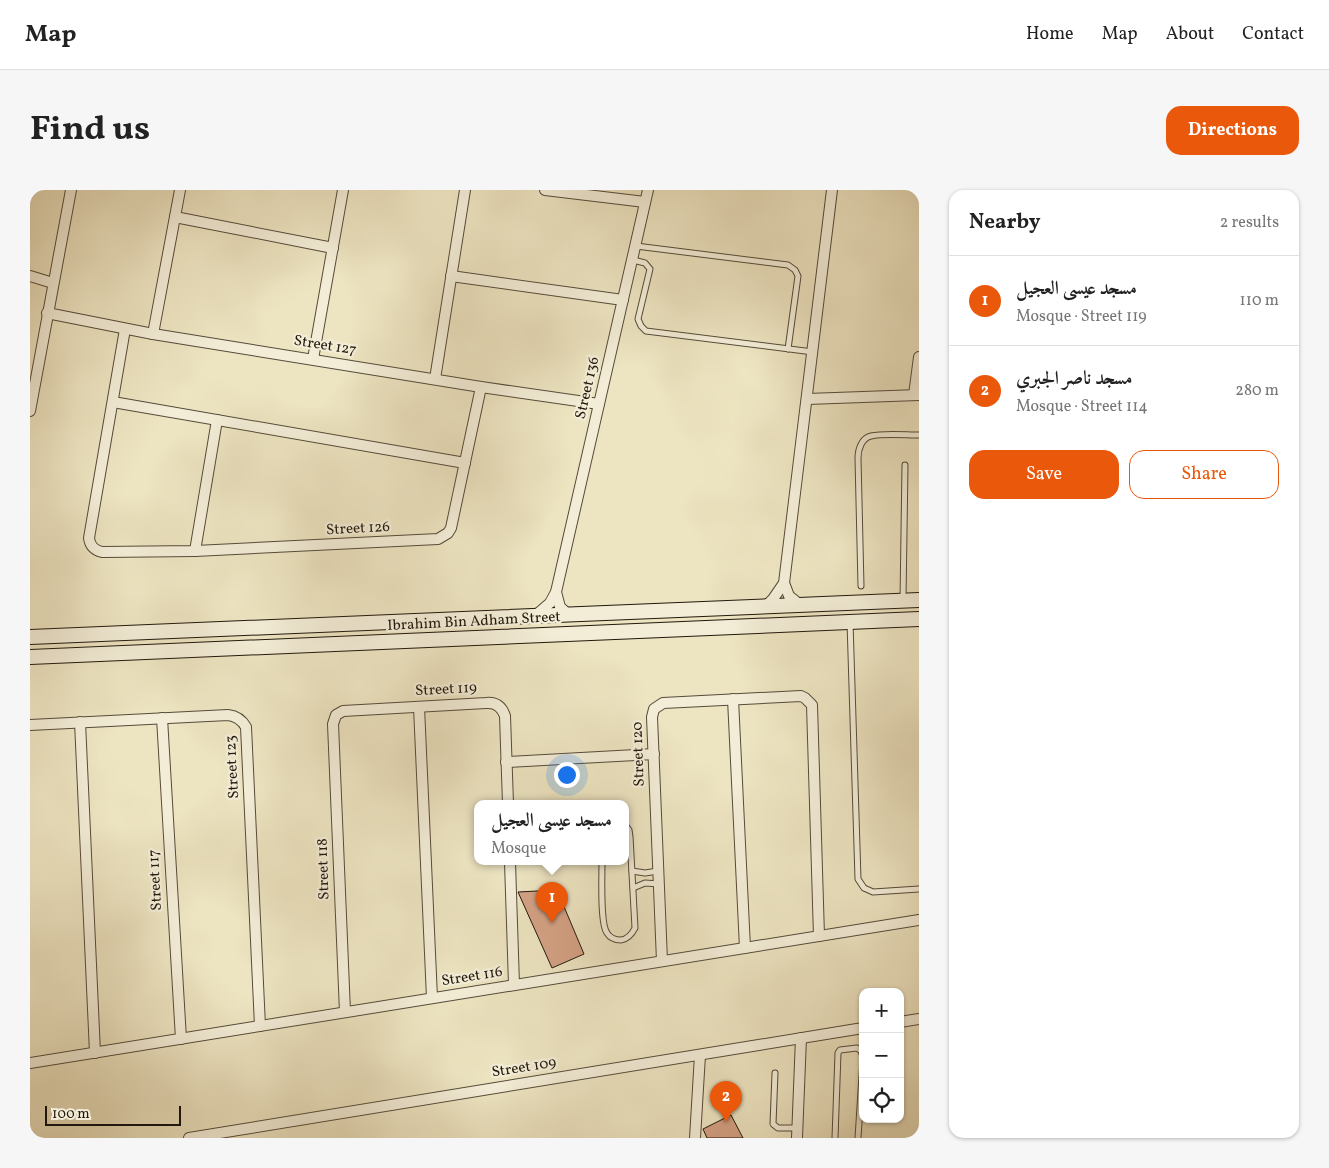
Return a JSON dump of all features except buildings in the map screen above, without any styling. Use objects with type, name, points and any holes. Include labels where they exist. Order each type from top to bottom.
[{"type":"street","points":[[30,411],[71,190]]},
{"type":"street","points":[[153,334],[180,190]]},
{"type":"street","points":[[313,359],[343,190]]},
{"type":"street","points":[[434,379],[465,190]]},
{"type":"street","points":[[545,190],[645,202]]},
{"type":"street","name":"Street 136","points":[[536,615],[550,603],[556,592],[648,190]]},
{"type":"street","points":[[766,606],[774,599],[784,583],[832,190]]},
{"type":"street","points":[[176,217],[333,248]]},
{"type":"street","points":[[30,276],[53,283]]},
{"type":"street","points":[[451,276],[624,300]]},
{"type":"street","name":"Street 127","points":[[47,313],[153,334],[481,387],[599,404]]},
{"type":"street","name":"Street 126","points":[[126,329],[89,538],[91,546],[102,552],[195,551],[438,539],[448,533],[451,528],[481,387]]},
{"type":"street","points":[[807,399],[917,395],[919,357]]},
{"type":"street","points":[[113,402],[465,463]]},
{"type":"street","points":[[195,551],[217,420]]},
{"type":"street","points":[[784,583],[789,596],[799,604]]},
{"type":"street","points":[[556,592],[560,607],[568,614]]},
{"type":"street","name":"Ibrahim Bin Adham Street","points":[[30,637],[919,600]]},
{"type":"street","name":"Ibrahim Bin Adham Street","points":[[30,657],[919,619]]},
{"type":"street","points":[[290,625],[286,629],[284,638],[292,646]]},
{"type":"street","points":[[259,626],[266,635],[265,642],[261,648]]},
{"type":"street","name":"Street 120","points":[[662,961],[653,713],[660,704],[801,696],[806,698],[812,705],[819,936]]},
{"type":"street","points":[[733,699],[745,948]]},
{"type":"street","name":"Street 119","points":[[333,724],[336,715],[343,711],[490,703],[497,705],[505,716],[508,800]]},
{"type":"street","points":[[419,707],[432,998]]},
{"type":"street","name":"Street 123","points":[[30,725],[228,715],[240,719],[246,727],[260,1026]]},
{"type":"street","name":"Street 117","points":[[162,718],[181,1039]]},
{"type":"street","points":[[80,722],[95,1053]]},
{"type":"street","name":"Street 118","points":[[333,724],[345,1012]]},
{"type":"street","points":[[506,762],[654,754]]},
{"type":"street","points":[[510,865],[514,985]]},
{"type":"street","name":"Street 116","points":[[30,1063],[919,920]]},
{"type":"street","points":[[904,1021],[919,1019]]},
{"type":"street","name":"Street 109","points":[[189,1138],[859,1029]]},
{"type":"street","points":[[797,1133],[800,1038]]},
{"type":"street","points":[[695,1138],[700,1055]]},
{"type":"lane","points":[[636,246],[792,267],[798,276],[788,349]]},
{"type":"lane","points":[[633,260],[646,263],[650,269],[638,319],[641,326],[649,332],[813,352]]},
{"type":"lane","points":[[861,586],[859,448],[864,440],[871,436],[919,435]]},
{"type":"lane","points":[[903,601],[905,465]]},
{"type":"lane","points":[[850,622],[858,879],[864,888],[873,892],[919,889]]},
{"type":"lane","points":[[602,865],[604,927],[606,933],[616,940],[628,938],[635,928],[629,830]]},
{"type":"lane","points":[[632,871],[645,873],[658,871]]},
{"type":"lane","points":[[633,888],[645,883],[659,884]]},
{"type":"lane","points":[[834,1138],[838,1054],[840,1050],[859,1049]]},
{"type":"lane","points":[[775,1073],[773,1124],[778,1128],[797,1133]]},
{"type":"lane","points":[[858,1138],[862,1078]]},
{"type":"place","name":"مسجد عيسى العجيل","points":[[552,923]]},
{"type":"place","name":"مسجد ناصر الجبري","points":[[726,1122]]}]
